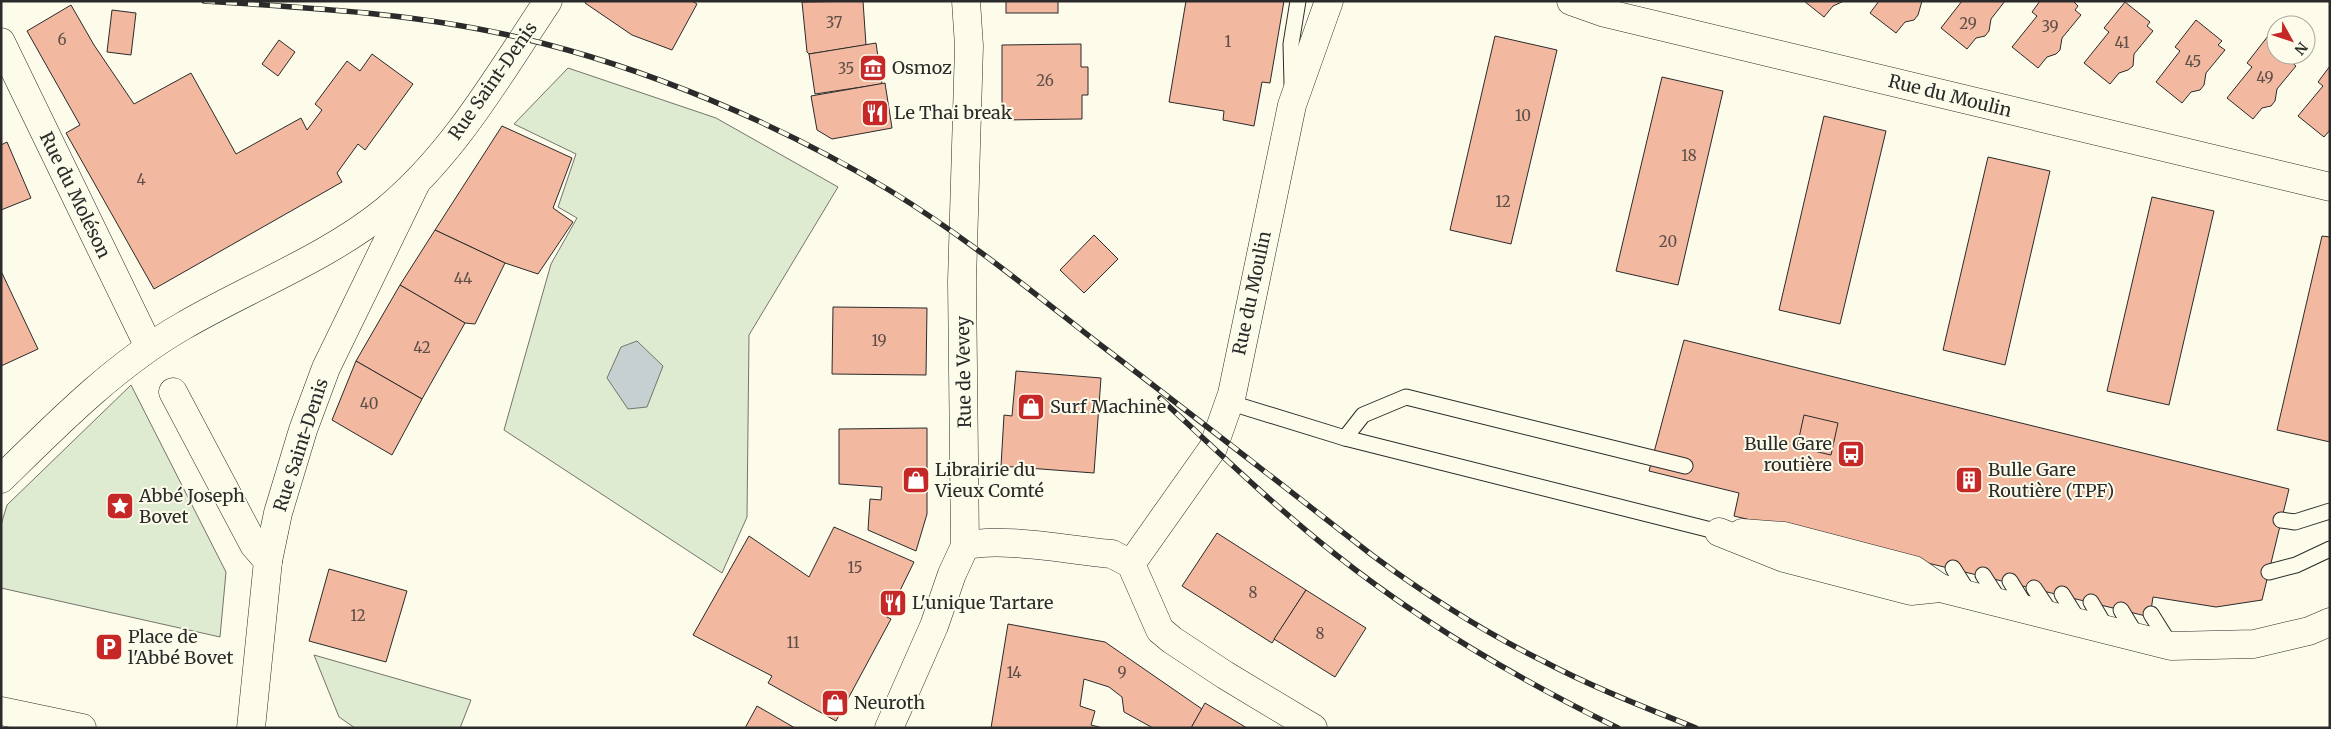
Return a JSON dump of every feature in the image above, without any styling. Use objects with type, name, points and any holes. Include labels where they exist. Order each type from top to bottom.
[{"type":"street","name":"Rue Saint-Denis","points":[[1,479],[49,432],[149,347],[182,326],[356,233],[387,209],[417,182],[451,142],[548,1]]},
{"type":"street","name":"Rue de Vevey","points":[[889,728],[934,626],[952,574],[965,546],[962,281],[969,46],[966,1]]},
{"type":"street","name":"Rue du Moulin","points":[[1131,564],[1213,448],[1232,394],[1292,105],[1329,1]]},
{"type":"street","name":"Rue du Moulin","points":[[1571,1],[1605,12],[2330,187]]},
{"type":"street","name":"Rue du Moléson","points":[[1,42],[8,74],[149,347]]},
{"type":"street","name":"Rue Saint-Denis","points":[[251,728],[268,561],[278,513],[303,430],[326,368],[417,182]]},
{"type":"street","points":[[173,392],[254,545],[268,561]]},
{"type":"street","points":[[1719,532],[1784,536],[1808,541],[1914,570],[2115,620],[2138,638],[2171,646],[2254,644],[2309,630],[2330,622]]},
{"type":"street","points":[[965,546],[976,543],[1007,544],[1102,553],[1121,557],[1131,564],[1160,630],[1226,676],[1313,728]]},
{"type":"street","points":[[1,711],[82,728]]},
{"type":"lane","points":[[1292,105],[1292,44],[1298,1]]},
{"type":"lane","points":[[1345,438],[1363,415],[1406,397],[1685,466]]},
{"type":"lane","points":[[1228,402],[1345,438],[1719,532]]},
{"type":"lane","points":[[2281,520],[2296,522],[2330,511]]},
{"type":"lane","points":[[2269,572],[2296,565],[2330,549]]},
{"type":"lane","points":[[1921,559],[1946,578]]},
{"type":"lane","points":[[2151,614],[2171,646]]},
{"type":"green space","points":[[568,68],[716,118],[838,187],[749,335],[747,517],[722,573],[504,430],[551,264],[577,218],[558,207],[576,154],[514,124]]},
{"type":"green space","points":[[131,385],[226,572],[220,637],[1,588],[1,525],[7,505]]},
{"type":"green space","points":[[314,655],[471,700],[460,728],[355,728],[339,717]]},
{"type":"shaded area","points":[[637,341],[663,366],[647,407],[628,409],[607,378],[621,347]]},
{"type":"building","points":[[586,1],[692,1],[697,4],[672,50],[632,35],[585,3]]},
{"type":"building","points":[[863,1],[866,45],[809,54],[807,52],[802,2]]},
{"type":"building","points":[[1006,1],[1058,1],[1058,13],[1006,13]]},
{"type":"building","points":[[1186,1],[1284,1],[1270,83],[1262,82],[1254,126],[1223,120],[1224,111],[1169,102]]},
{"type":"building","points":[[1804,1],[1844,1],[1833,6],[1824,17]]},
{"type":"building","points":[[1879,1],[1922,1],[1918,15],[1914,20],[1905,22],[1896,33],[1870,13]]},
{"type":"building","points":[[1962,1],[2005,1],[1991,19],[1989,31],[1985,36],[1976,38],[1967,49],[1941,28]]},
{"type":"building","points":[[2040,1],[2073,1],[2078,6],[2075,10],[2081,15],[2062,38],[2060,50],[2056,54],[2047,57],[2038,68],[2012,47],[2037,16],[2032,12]]},
{"type":"building","points":[[2125,2],[2150,22],[2147,26],[2153,31],[2134,54],[2133,66],[2119,73],[2110,84],[2084,63],[2109,32],[2104,28]]},
{"type":"building","points":[[71,5],[94,45],[134,104],[191,73],[236,154],[301,118],[307,130],[322,110],[315,104],[347,61],[360,71],[372,54],[413,84],[365,150],[358,144],[337,173],[342,182],[154,289],[66,133],[80,125],[27,31]]},
{"type":"building","points":[[112,10],[136,13],[131,55],[107,52]]},
{"type":"building","points":[[2196,20],[2222,41],[2218,45],[2225,50],[2206,73],[2204,85],[2200,90],[2191,92],[2182,103],[2156,82],[2180,51],[2175,47]]},
{"type":"building","points":[[1495,36],[1557,50],[1511,244],[1450,230]]},
{"type":"building","points":[[2266,39],[2266,65],[2296,66],[2277,89],[2275,101],[2271,106],[2262,108],[2253,119],[2227,98],[2252,67],[2247,63]]},
{"type":"building","points":[[279,40],[295,52],[278,76],[262,64]]},
{"type":"building","points":[[876,43],[882,84],[815,94],[809,54]]},
{"type":"building","points":[[1081,44],[1081,67],[1088,67],[1088,95],[1082,95],[1082,119],[1002,120],[1002,45]]},
{"type":"building","points":[[2330,66],[2330,130],[2324,137],[2298,116],[2323,86],[2318,82]]},
{"type":"building","points":[[1662,77],[1723,91],[1678,285],[1616,271]]},
{"type":"building","points":[[885,83],[892,128],[832,139],[817,130],[811,96]]},
{"type":"building","points":[[1824,116],[1886,131],[1840,324],[1779,310]]},
{"type":"building","points":[[502,126],[572,158],[553,208],[573,222],[538,274],[505,263],[435,230]]},
{"type":"building","points":[[7,142],[31,198],[1,210],[1,145]]},
{"type":"building","points":[[1988,157],[2050,171],[2005,365],[1943,350]]},
{"type":"building","points":[[2152,197],[2214,211],[2169,405],[2107,391]]},
{"type":"building","points":[[435,230],[505,263],[475,324],[465,323],[400,285]]},
{"type":"building","points":[[1094,235],[1118,259],[1084,293],[1060,270]]},
{"type":"building","points":[[2322,236],[2330,237],[2330,442],[2277,430]]},
{"type":"building","points":[[1,271],[38,349],[1,366]]},
{"type":"building","points":[[400,285],[465,323],[422,399],[356,361]]},
{"type":"building","points":[[833,307],[927,308],[926,375],[832,374]]},
{"type":"building","name":"Bulle Gare Routière (TPF)","points":[[1684,340],[2289,489],[2262,600],[2216,607],[2153,597],[2150,617],[1734,516],[1739,493],[1649,471]]},
{"type":"building","points":[[356,361],[422,399],[392,455],[332,420]]},
{"type":"building","points":[[1016,371],[1101,378],[1094,473],[1001,466],[1004,415],[1012,416]]},
{"type":"building","points":[[1804,415],[1838,423],[1831,455],[1797,447]]},
{"type":"building","points":[[927,428],[927,514],[916,551],[868,530],[870,499],[881,500],[882,487],[839,484],[839,429]]},
{"type":"building","points":[[834,527],[914,562],[887,617],[891,619],[836,721],[768,683],[772,676],[693,635],[749,536],[809,577]]},
{"type":"building","points":[[1217,533],[1306,590],[1272,643],[1182,586]]},
{"type":"building","points":[[329,569],[407,591],[386,662],[309,641]]},
{"type":"building","points":[[1306,590],[1366,628],[1335,677],[1274,639]]},
{"type":"building","points":[[1008,624],[1105,642],[1202,709],[1191,728],[1153,728],[1124,712],[1122,697],[1109,687],[1084,679],[1080,706],[1095,711],[1091,725],[1103,728],[991,728]]},
{"type":"building","points":[[1205,703],[1247,728],[1191,728]]},
{"type":"building","points":[[757,706],[795,728],[745,728]]},
{"type":"railway","points":[[204,1],[324,9],[403,17],[521,38],[568,50],[663,81],[711,100],[803,142],[889,190],[970,244],[1372,555],[1434,598],[1476,625],[1580,679],[1696,728]]},
{"type":"railway","points":[[1160,398],[1246,478],[1335,554],[1368,579],[1436,626],[1507,670],[1618,728]]},
{"type":"place","name":"Osmoz","points":[[873,68]]},
{"type":"place","name":"Le Thai break","points":[[875,113]]},
{"type":"place","name":"Surf Machine","points":[[1031,407]]},
{"type":"place","name":"Bulle Gare routière","points":[[1851,454]]},
{"type":"place","name":"Librairie du Vieux Comté","points":[[916,480]]},
{"type":"place","name":"Bulle Gare Routière (TPF)","points":[[1969,480]]},
{"type":"place","name":"Abbé Joseph Bovet","points":[[120,506]]},
{"type":"place","name":"L'unique Tartare","points":[[893,603]]},
{"type":"place","name":"Place de l'Abbé Bovet","points":[[109,647]]},
{"type":"place","name":"Neuroth","points":[[835,703]]}]
